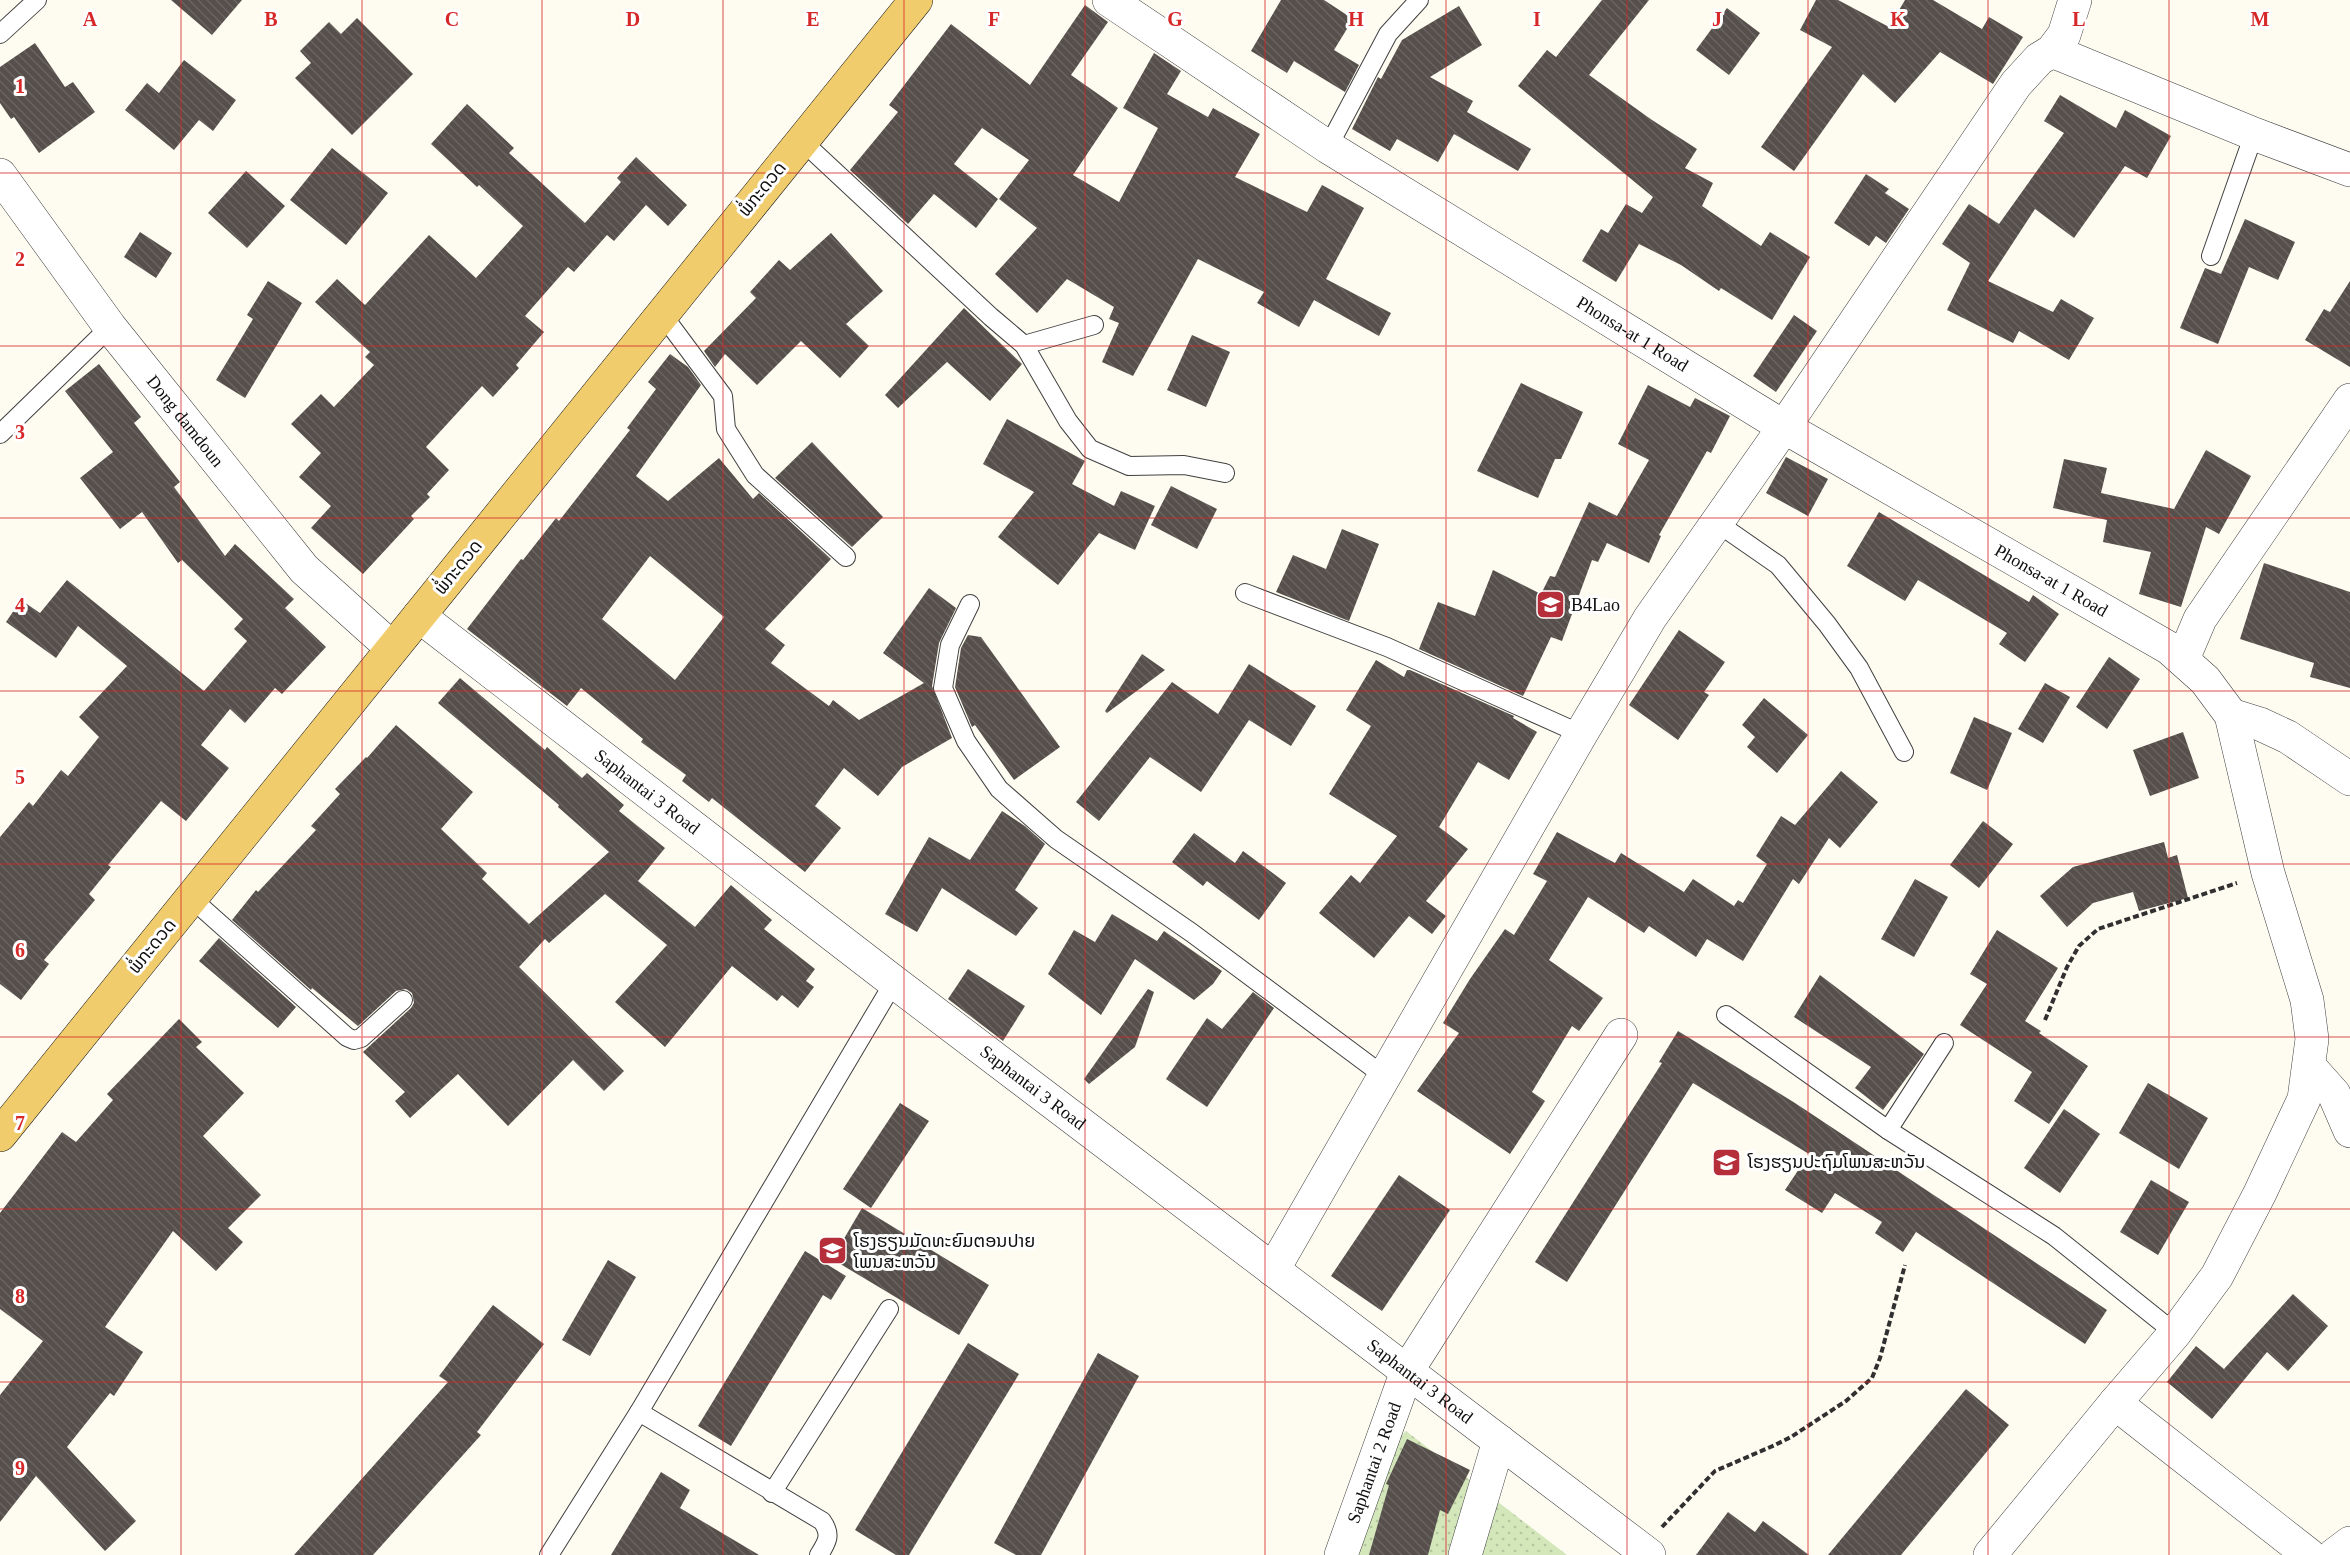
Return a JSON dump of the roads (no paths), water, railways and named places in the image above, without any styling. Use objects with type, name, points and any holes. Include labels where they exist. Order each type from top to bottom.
[{"type":"main road","name":"ພໍ່ກະດວດ","points":[[0,1135],[915,0]]},
{"type":"street","name":"Phonsa-at 1 Road","points":[[1109,0],[1328,147],[1784,427],[2176,653],[2205,680],[2230,715]]},
{"type":"street","points":[[1273,1270],[1650,618],[1784,427],[2016,84],[2039,59],[2052,51],[2064,35],[2075,0]]},
{"type":"street","points":[[2052,51],[2254,134],[2350,170]]},
{"type":"street","name":"Dong damdoun","points":[[0,175],[110,327],[304,569],[392,648]]},
{"type":"street","points":[[2176,653],[2350,400]]},
{"type":"street","name":"Saphantai 3 Road","points":[[419,616],[894,982],[1645,1552]]},
{"type":"street","points":[[2230,715],[2260,724],[2288,737],[2350,779]]},
{"type":"street","points":[[1990,1555],[2175,1333],[2217,1276],[2260,1193],[2304,1099],[2312,1039],[2307,1000],[2268,873],[2230,715]]},
{"type":"street","name":"Saphantai 2 Road","points":[[1341,1555],[1407,1371],[1621,1035]]},
{"type":"street","points":[[2309,1066],[2334,1094],[2350,1131]]},
{"type":"street","points":[[2115,1403],[2309,1555]]},
{"type":"street","points":[[1465,1555],[1499,1441]]},
{"type":"street","points":[[2334,1555],[2350,1542]]},
{"type":"lane","points":[[0,34],[37,0]]},
{"type":"lane","points":[[1328,147],[1388,34],[1419,0]]},
{"type":"lane","points":[[2211,256],[2254,134]]},
{"type":"lane","points":[[801,140],[982,309],[1024,345],[1068,421],[1089,449],[1129,466],[1184,465],[1225,472]]},
{"type":"lane","points":[[662,314],[723,396],[726,429],[755,475],[846,557]]},
{"type":"lane","points":[[1024,345],[1094,325]]},
{"type":"lane","points":[[0,434],[110,327]]},
{"type":"lane","points":[[1716,522],[1778,565],[1827,624],[1859,668],[1904,752]]},
{"type":"lane","points":[[1245,593],[1387,647],[1581,734]]},
{"type":"lane","points":[[970,604],[950,645],[943,688],[966,741],[999,789],[1056,839],[1192,933],[1384,1076]]},
{"type":"lane","points":[[191,898],[347,1037],[354,1040],[361,1038],[403,1000]]},
{"type":"lane","points":[[549,1555],[639,1412],[894,982]]},
{"type":"lane","points":[[1726,1015],[1888,1130],[2054,1236],[2175,1333]]},
{"type":"lane","points":[[1888,1130],[1944,1043]]},
{"type":"lane","points":[[772,1493],[889,1309]]},
{"type":"lane","points":[[639,1412],[822,1521],[827,1529],[828,1540],[819,1555]]},
{"type":"place","name":"B4Lao","points":[[1550,605]]},
{"type":"place","name":"ໂຮງຮຽນປະຖົມໂພນສະຫວັນ","points":[[1727,1162]]},
{"type":"place","name":"ໂຮງຮຽນມັດທະຍົມຕອນປາຍ ໂພນສະຫວັນ","points":[[833,1251]]}]
